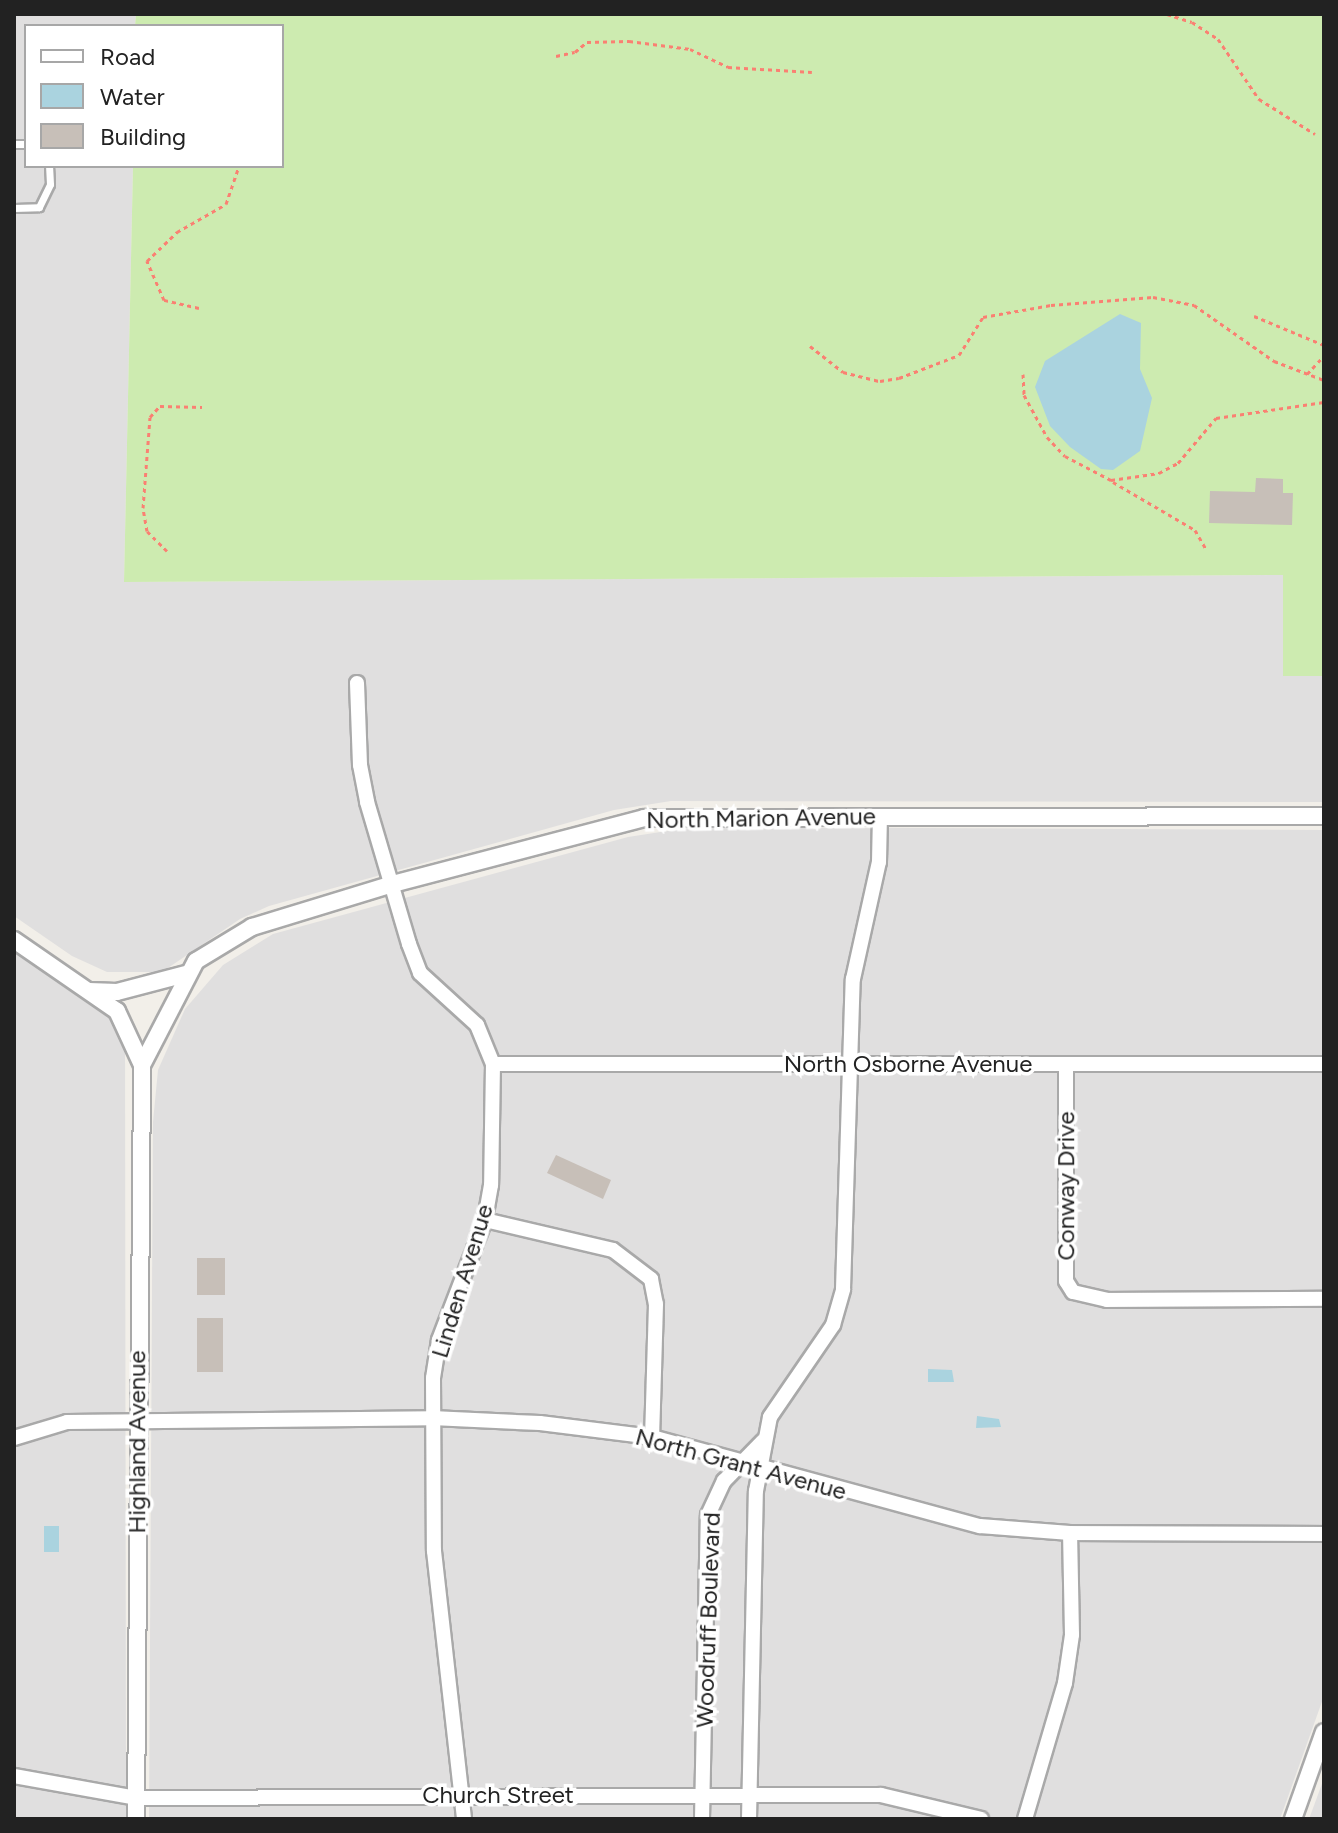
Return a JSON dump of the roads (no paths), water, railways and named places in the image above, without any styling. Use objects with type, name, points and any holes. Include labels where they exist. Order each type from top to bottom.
[{"type":"street","name":"Linden Avenue","points":[[357,683],[360,765],[389,885],[420,973],[477,1025],[493,1064],[491,1185],[485,1220],[439,1340],[432,1418],[435,1566],[464,1795],[464,1819]]},
{"type":"street","name":"Woodruff Boulevard","points":[[749,1819],[753,1513],[763,1441],[770,1417],[833,1325],[843,1289],[853,979],[879,862],[880,816]]},
{"type":"street","name":"North Marion Avenue","points":[[142,1065],[186,974],[208,952],[252,927],[389,885],[644,818],[1324,816]]},
{"type":"street","points":[[14,940],[117,1011],[142,1065]]},
{"type":"street","points":[[88,991],[117,992],[186,974]]},
{"type":"street","name":"North Osborne Avenue","points":[[493,1064],[1324,1064]]},
{"type":"street","name":"Highland Avenue","points":[[136,1819],[142,1065]]},
{"type":"street","name":"Conway Drive","points":[[1066,1065],[1066,1281],[1084,1299],[1324,1299]]},
{"type":"street","points":[[485,1220],[613,1250],[651,1279],[656,1304],[652,1437]]},
{"type":"street","name":"North Grant Avenue","points":[[14,1438],[67,1422],[432,1418],[540,1423],[652,1437],[936,1518],[1070,1533],[1324,1534]]},
{"type":"street","name":"Woodruff Boulevard","points":[[702,1819],[708,1515],[740,1461],[763,1441]]},
{"type":"street","points":[[1025,1819],[1065,1683],[1072,1635],[1070,1533]]},
{"type":"street","points":[[1293,1819],[1324,1732]]},
{"type":"street","name":"Church Street","points":[[14,1776],[136,1798],[748,1793],[881,1795],[981,1819]]},
{"type":"lane","points":[[14,208],[39,207],[50,184],[49,168]]},
{"type":"water","points":[[1120,314],[1141,323],[1140,369],[1152,398],[1140,451],[1113,470],[1101,469],[1070,447],[1050,426],[1035,387],[1045,361]]},
{"type":"water","points":[[928,1369],[952,1370],[954,1382],[928,1382]]},
{"type":"water","points":[[977,1416],[999,1419],[1001,1427],[976,1428]]},
{"type":"water","points":[[44,1526],[59,1526],[59,1552],[44,1552]]}]
